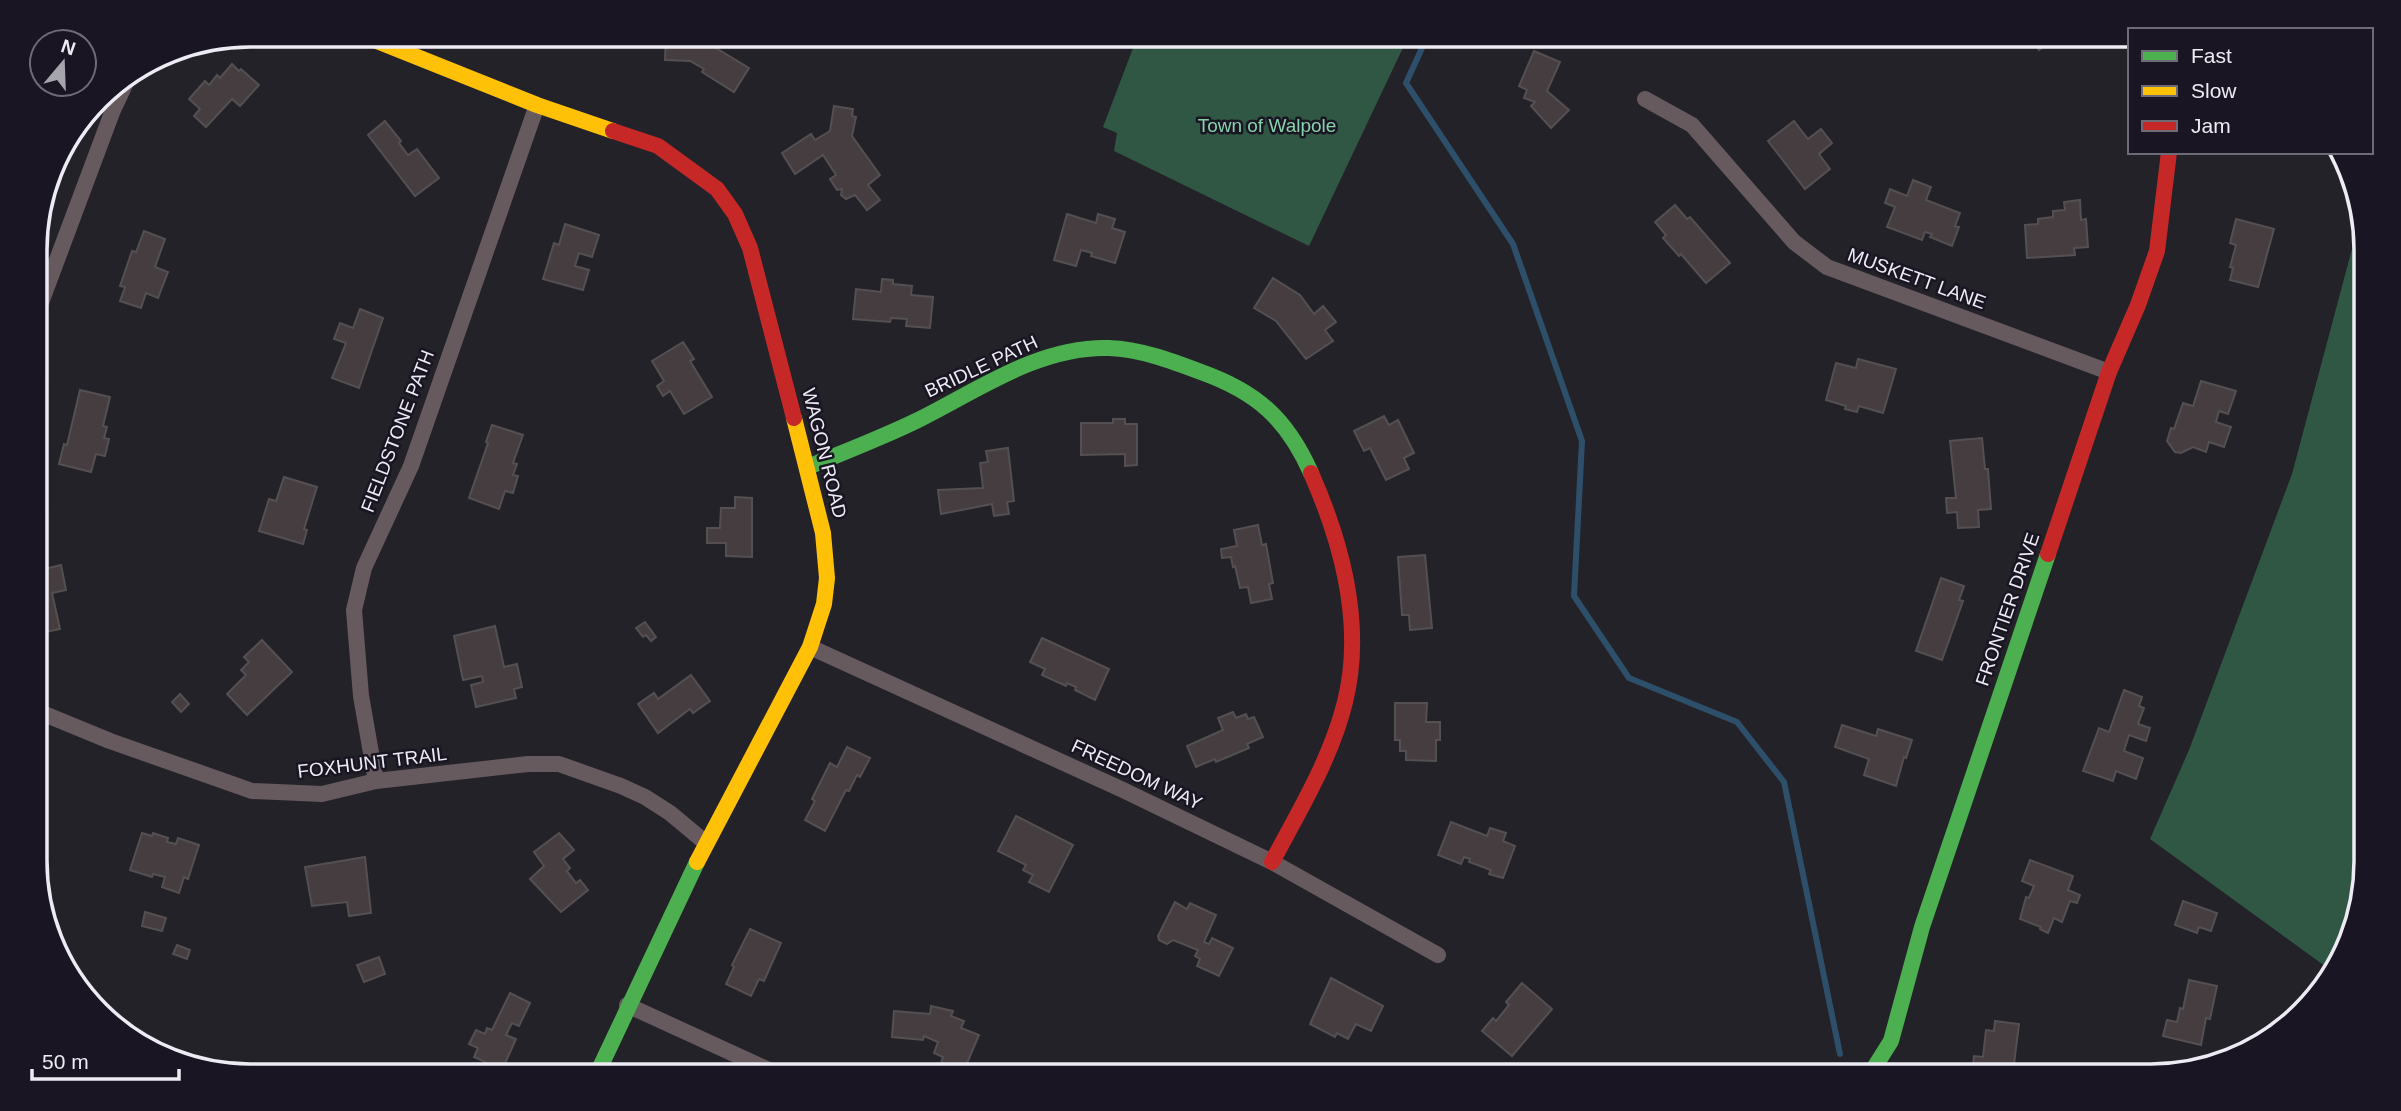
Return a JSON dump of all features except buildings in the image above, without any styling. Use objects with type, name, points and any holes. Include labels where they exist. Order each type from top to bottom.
[{"type":"street","name":"WAGON ROAD","points":[[392,47],[537,105],[659,146],[717,189],[735,214],[750,248],[823,533],[827,567],[822,618],[810,647],[706,843],[601,1064]]},
{"type":"street","points":[[48,284],[120,95]]},
{"type":"street","name":"MUSKETT LANE","points":[[1645,99],[1692,125],[1794,242],[1827,267],[2109,372]]},
{"type":"street","name":"FIELDSTONE PATH","points":[[376,781],[361,696],[354,610],[365,568],[411,466],[537,105]]},
{"type":"street","name":"FRONTIER DRIVE","points":[[1877,1063],[1891,1041],[1922,927],[2109,372],[2138,305],[2157,251],[2169,154]]},
{"type":"street","name":"BRIDLE PATH","points":[[808,467],[916,421],[1049,355],[1083,349],[1123,347],[1188,367],[1235,385],[1274,414],[1300,446],[1324,503],[1347,594],[1353,645],[1346,694],[1332,742],[1272,862]]},
{"type":"street","name":"FREEDOM WAY","points":[[810,647],[1124,790],[1272,862],[1438,955]]},
{"type":"street","name":"FOXHUNT TRAIL","points":[[47,714],[110,741],[253,791],[322,794],[376,781],[528,764],[559,764],[645,797],[670,813],[706,843]]},
{"type":"street","points":[[627,1005],[755,1064]]},
{"type":"green space","name":"Town of Walpole","points":[[1133,47],[1403,47],[1309,246],[1114,151],[1117,133],[1103,127]]},
{"type":"green space","points":[[2353,243],[2354,860],[2347,913],[2324,966],[2150,839],[2189,750],[2292,474]]},
{"type":"waterway","points":[[1422,47],[1406,83],[1513,244],[1582,441],[1574,596],[1629,678],[1737,722],[1784,782],[1840,1054]]},
{"type":"traffic: fast","points":[[808,467],[903,427],[1033,362],[1083,349],[1109,348],[1144,353],[1167,360],[1238,389],[1268,410],[1280,423],[1292,437],[1311,473]]},
{"type":"traffic: fast","points":[[1877,1063],[1891,1041],[1922,927],[2048,554]]},
{"type":"traffic: fast","points":[[602,1064],[697,862]]},
{"type":"traffic: slow","points":[[392,47],[537,105],[613,131]]},
{"type":"traffic: slow","points":[[697,862],[810,647],[824,604],[827,578],[823,533],[794,418]]},
{"type":"traffic: jam","points":[[613,131],[658,146],[717,189],[735,214],[750,248],[794,418]]},
{"type":"traffic: jam","points":[[2048,554],[2109,372],[2138,305],[2157,251],[2169,154]]},
{"type":"traffic: jam","points":[[1272,862],[1331,744],[1345,702],[1350,673],[1352,644],[1347,585],[1332,528],[1311,473]]}]
